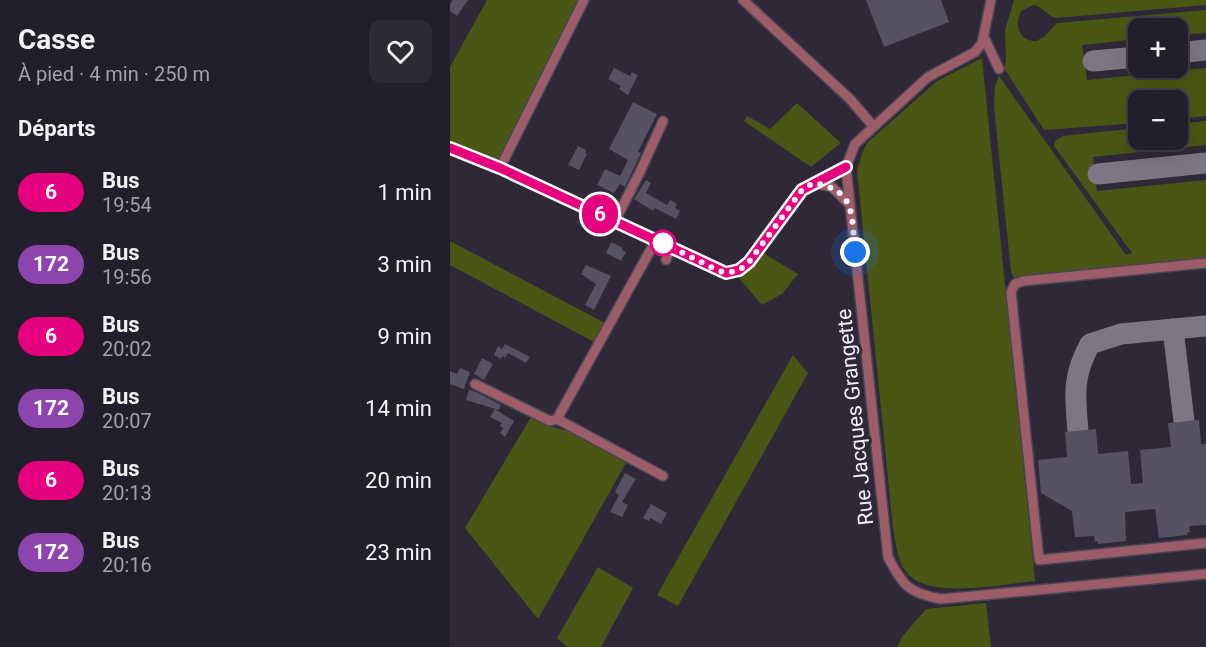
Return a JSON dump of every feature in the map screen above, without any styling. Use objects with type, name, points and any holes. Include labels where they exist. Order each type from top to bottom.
[{"type":"street","points":[[500,168],[584,0]]},
{"type":"street","points":[[743,0],[850,99],[873,126]]},
{"type":"street","points":[[450,148],[615,220],[719,271],[726,273],[739,270],[749,262],[802,190],[846,167],[855,144],[928,77],[975,52],[984,37],[991,0]]},
{"type":"street","points":[[984,37],[999,69]]},
{"type":"street","points":[[615,220],[663,121]]},
{"type":"street","name":"Rue Jacques Grangette","points":[[846,167],[888,556],[900,580],[920,595],[941,599],[1206,574]]},
{"type":"street","points":[[813,183],[832,187],[850,205]]},
{"type":"street","points":[[557,419],[656,240]]},
{"type":"street","points":[[666,260],[671,247]]},
{"type":"street","points":[[1206,263],[1023,281],[1015,284],[1011,292],[1039,560],[1206,543]]},
{"type":"street","points":[[475,384],[550,421],[557,419],[663,476]]},
{"type":"green space","points":[[487,0],[581,0],[500,158],[493,161],[450,142],[450,67]]},
{"type":"green space","points":[[1014,0],[1206,0],[1206,5],[1056,18],[1033,5],[1021,11],[1018,27],[1022,35],[1036,41],[1044,37],[1057,23],[1206,10],[1206,33],[1188,34],[1188,18],[1128,18],[1128,40],[1082,45],[1087,80],[1128,76],[1128,78],[1188,78],[1188,70],[1206,68],[1206,116],[1188,118],[1188,90],[1128,90],[1128,124],[1044,130],[1004,68],[1006,61],[1005,30]]},
{"type":"green space","points":[[982,58],[1035,581],[986,587],[949,588],[918,581],[907,573],[897,552],[857,170],[867,143],[937,81]]},
{"type":"green space","points":[[999,76],[1126,255],[1132,253],[1054,146],[1055,141],[1063,136],[1128,129],[1128,150],[1159,150],[1093,157],[1097,191],[1206,180],[1206,261],[1015,280],[1011,272],[994,106],[995,86]]},
{"type":"green space","points":[[797,103],[841,143],[811,167],[744,121],[747,116],[770,129]]},
{"type":"green space","points":[[1206,121],[1206,145],[1188,147],[1188,123]]},
{"type":"green space","points":[[450,241],[605,323],[594,342],[450,265]]},
{"type":"green space","points":[[763,253],[798,274],[782,294],[762,305],[739,278]]},
{"type":"green space","points":[[793,355],[808,373],[678,606],[657,595]]},
{"type":"green space","points":[[531,417],[570,432],[626,463],[538,619],[465,528]]},
{"type":"green space","points":[[598,567],[633,588],[601,647],[568,647],[557,638]]},
{"type":"green space","points":[[986,603],[991,647],[897,647],[902,637],[926,609]]},
{"type":"building","points":[[453,0],[468,0],[457,16],[450,11],[450,4]]},
{"type":"building","points":[[866,0],[941,0],[949,22],[884,47]]},
{"type":"building","points":[[614,68],[630,76],[632,72],[638,75],[628,95],[619,89],[621,86],[608,79]]},
{"type":"building","points":[[633,102],[657,114],[638,152],[641,153],[625,187],[620,184],[614,193],[597,185],[605,169],[620,176],[628,160],[609,149]]},
{"type":"building","points":[[578,146],[586,150],[587,154],[579,170],[568,165]]},
{"type":"building","points":[[646,180],[651,183],[646,193],[667,205],[670,200],[677,204],[675,208],[680,211],[676,219],[655,208],[653,211],[634,199]]},
{"type":"building","points":[[611,242],[626,252],[621,261],[606,253]]},
{"type":"building","points":[[586,265],[611,276],[594,310],[585,305],[596,284],[581,274]]},
{"type":"building","points":[[505,344],[530,357],[526,363],[508,353],[505,358],[502,356],[501,359],[494,355],[498,346],[502,349]]},
{"type":"building","points":[[482,358],[493,364],[484,380],[474,374]]},
{"type":"building","points":[[460,368],[470,372],[464,389],[450,384],[450,371],[457,374]]},
{"type":"building","points":[[469,390],[501,405],[499,410],[466,400]]},
{"type":"building","points":[[495,409],[514,421],[505,437],[500,433],[503,428],[500,426],[502,423],[490,417]]},
{"type":"building","points":[[1199,420],[1201,444],[1206,444],[1206,525],[1189,526],[1190,532],[1187,535],[1159,538],[1155,509],[1125,512],[1126,541],[1098,544],[1094,536],[1075,537],[1072,511],[1041,493],[1038,460],[1067,457],[1065,432],[1096,429],[1098,454],[1128,451],[1131,484],[1143,483],[1140,450],[1171,447],[1168,423]]},
{"type":"building","points":[[625,473],[636,479],[622,502],[628,505],[622,517],[610,512],[619,495],[615,492]]},
{"type":"building","points":[[651,504],[667,513],[661,524],[650,518],[649,521],[643,518]]},
{"type":"taxiway","points":[[1188,52],[1206,50]]},
{"type":"taxiway","points":[[1093,61],[1128,58]]},
{"type":"taxiway","points":[[1098,174],[1206,163]]},
{"type":"taxiway","points":[[1078,431],[1076,386],[1080,366],[1090,344],[1121,334],[1206,326]]},
{"type":"taxiway","points":[[1173,329],[1184,421]]},
{"type":"bus line","name":"6","points":[[450,148],[500,168],[726,273],[739,270],[749,262],[802,190],[846,167]]},
{"type":"route","points":[[663,243],[719,271],[726,273],[739,270],[749,262],[802,190],[813,183],[832,187],[850,205],[855,252]]}]
